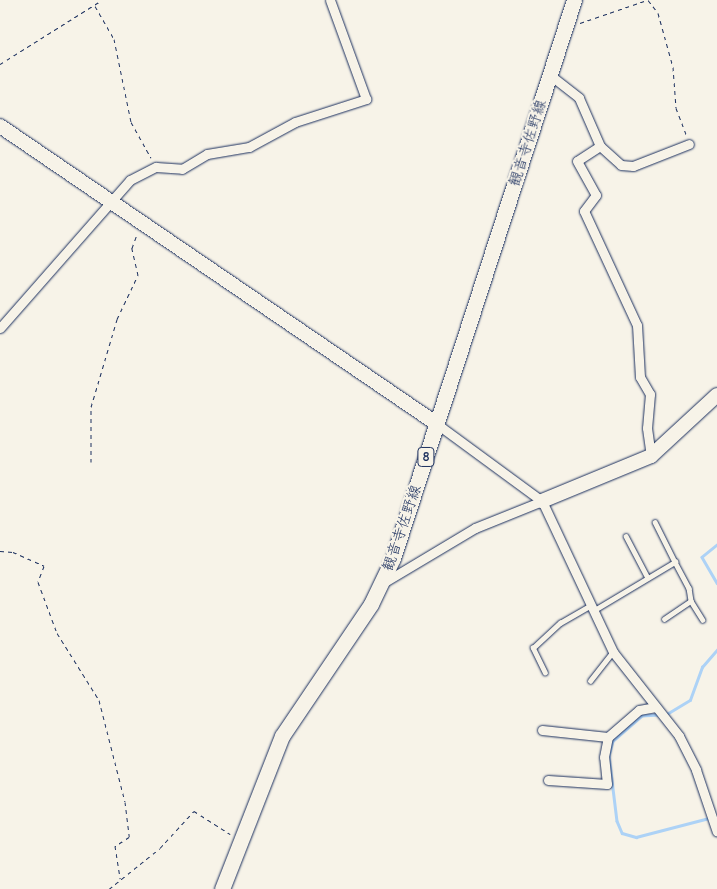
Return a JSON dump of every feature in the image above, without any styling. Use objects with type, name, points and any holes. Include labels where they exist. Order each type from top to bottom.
[{"type":"main road","name":"観音寺佐野線","points":[[222,889],[282,736],[382,583],[436,424],[574,0]]},
{"type":"street","points":[[0,328],[130,180],[156,167],[182,169],[207,154],[249,147],[295,122],[366,99],[330,0]]},
{"type":"street","points":[[550,75],[579,98],[600,146],[621,165],[633,166],[690,144]]},
{"type":"street","points":[[0,126],[140,224],[436,424],[542,501],[613,652],[679,736],[692,762],[717,832]]},
{"type":"street","points":[[600,146],[577,161],[596,195],[584,211],[637,325],[640,377],[650,394],[647,428],[651,456]]},
{"type":"street","points":[[382,583],[475,528],[651,456],[717,395]]},
{"type":"street","points":[[548,780],[607,784],[604,757],[608,737],[639,710],[656,707]]},
{"type":"street","points":[[542,730],[608,737]]},
{"type":"lane","points":[[655,522],[689,588],[691,601],[703,620]]},
{"type":"lane","points":[[626,536],[648,578]]},
{"type":"lane","points":[[544,673],[533,648],[560,622],[592,608],[675,562]]},
{"type":"lane","points":[[664,619],[691,601]]},
{"type":"lane","points":[[590,681],[613,652]]},
{"type":"path","points":[[0,64],[70,16],[95,6],[102,0]]},
{"type":"path","points":[[565,28],[648,0],[658,13],[673,67],[676,108],[690,144]]},
{"type":"path","points":[[95,6],[114,39],[131,122],[156,167]]},
{"type":"path","points":[[91,462],[92,407],[117,319],[138,275],[132,248],[140,224]]},
{"type":"path","points":[[0,551],[13,552],[44,566],[38,582],[57,633],[99,700],[125,802],[129,837],[114,846],[120,879]]},
{"type":"path","points":[[109,889],[160,848],[194,811],[240,840]]},
{"type":"waterway","points":[[717,545],[702,557],[717,583]]},
{"type":"waterway","points":[[665,715],[690,700],[702,667],[717,650]]},
{"type":"waterway","points":[[659,715],[642,716],[613,741],[609,756],[617,821],[622,833],[636,837],[709,818]]}]
